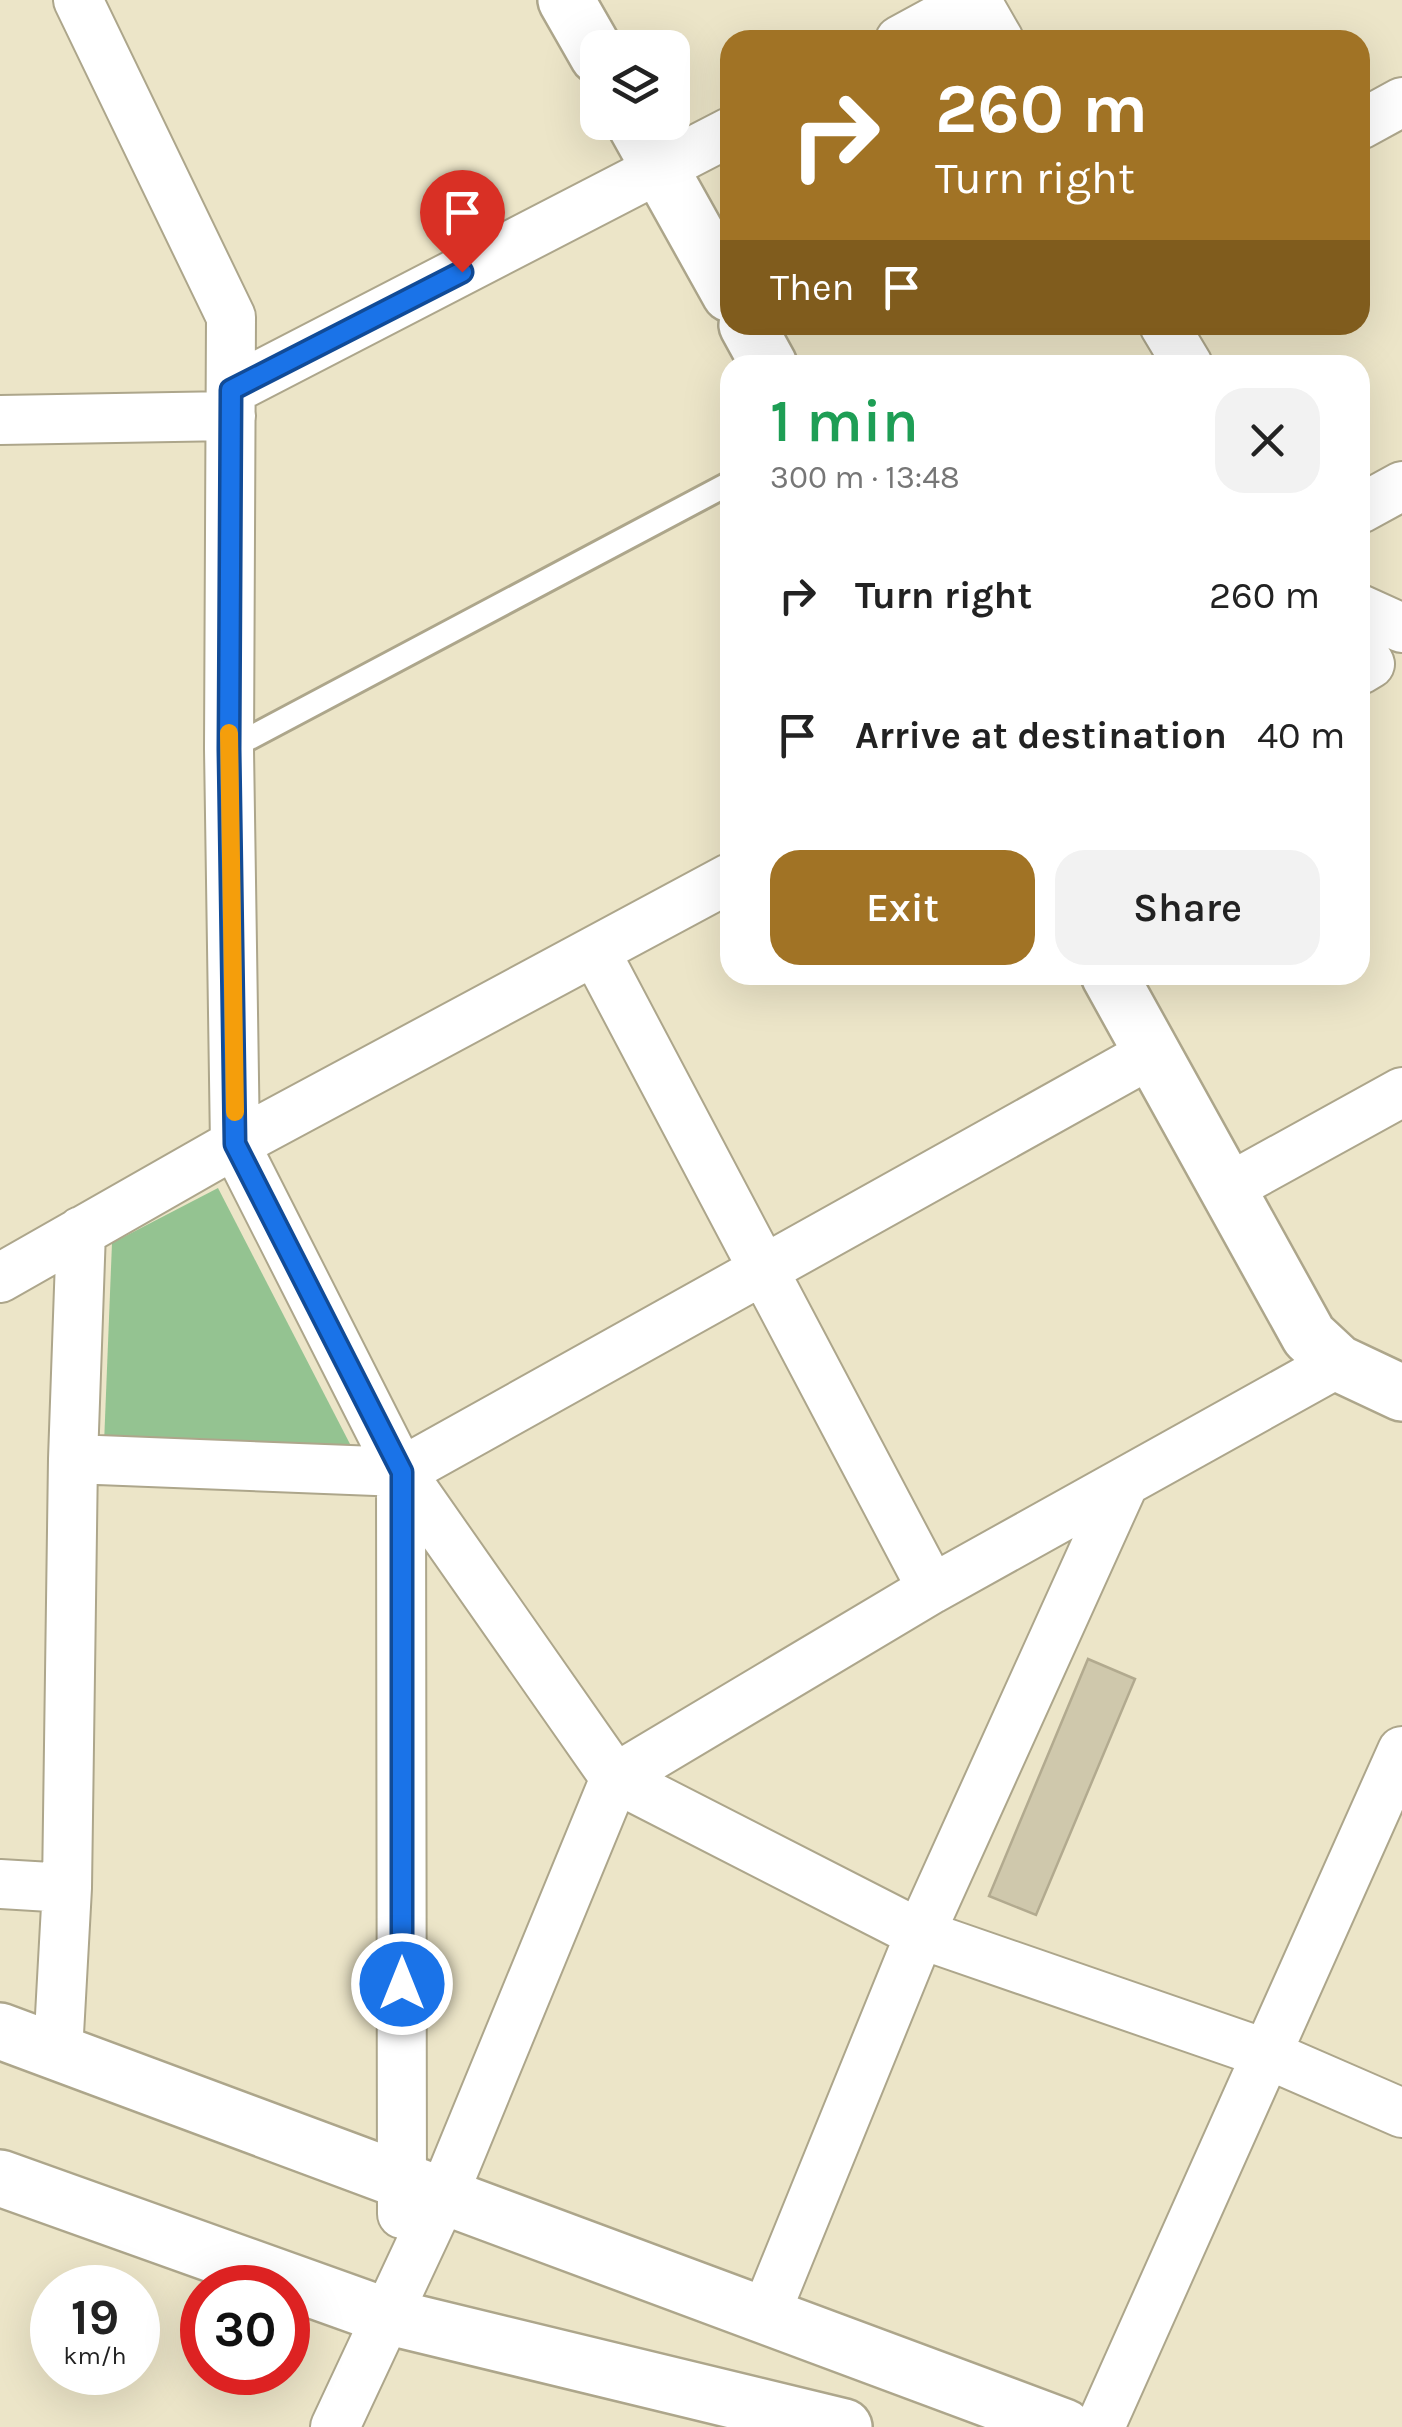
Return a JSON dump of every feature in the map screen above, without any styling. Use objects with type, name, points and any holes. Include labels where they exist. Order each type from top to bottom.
[{"type":"street","points":[[78,0],[232,318],[229,749],[235,1144],[402,1472],[616,1778],[920,1934],[1264,2054],[1402,2113]]},
{"type":"street","points":[[566,0],[583,30]]},
{"type":"street","points":[[919,30],[975,0],[992,30]]},
{"type":"street","points":[[1370,119],[1402,102]]},
{"type":"street","points":[[0,420],[231,403],[720,138]]},
{"type":"street","points":[[644,140],[720,276]]},
{"type":"street","points":[[1370,504],[1402,486]]},
{"type":"street","points":[[1370,614],[1402,628]]},
{"type":"street","points":[[0,1278],[235,1144],[720,883]]},
{"type":"street","points":[[595,951],[932,1588]]},
{"type":"street","points":[[1114,985],[1310,1336],[1338,1363],[1402,1392]]},
{"type":"street","points":[[73,1459],[402,1472],[1152,1052]]},
{"type":"street","points":[[1228,1188],[1402,1092]]},
{"type":"street","points":[[58,2052],[67,1888],[73,1459],[82,1231]]},
{"type":"street","points":[[334,2427],[393,2300],[423,2188],[616,1778],[932,1588],[1338,1363]]},
{"type":"street","points":[[402,1472],[423,2188]]},
{"type":"street","points":[[765,2315],[920,1934],[1124,1483]]},
{"type":"street","points":[[1100,2427],[1402,1751]]},
{"type":"street","points":[[0,1884],[67,1888]]},
{"type":"street","points":[[0,2032],[1064,2427]]},
{"type":"street","points":[[0,2178],[393,2300],[844,2427]]},
{"type":"lane","points":[[229,749],[720,488]]},
{"type":"green space","points":[[218,1188],[350,1444],[104,1444],[112,1243]]},
{"type":"building","points":[[1088,1659],[1135,1679],[1036,1915],[989,1896]]},
{"type":"slow traffic","points":[[229,733],[235,1112]]},
{"type":"route","points":[[402,1984],[402,1472],[235,1144],[229,749],[231,390],[462,272]]}]
